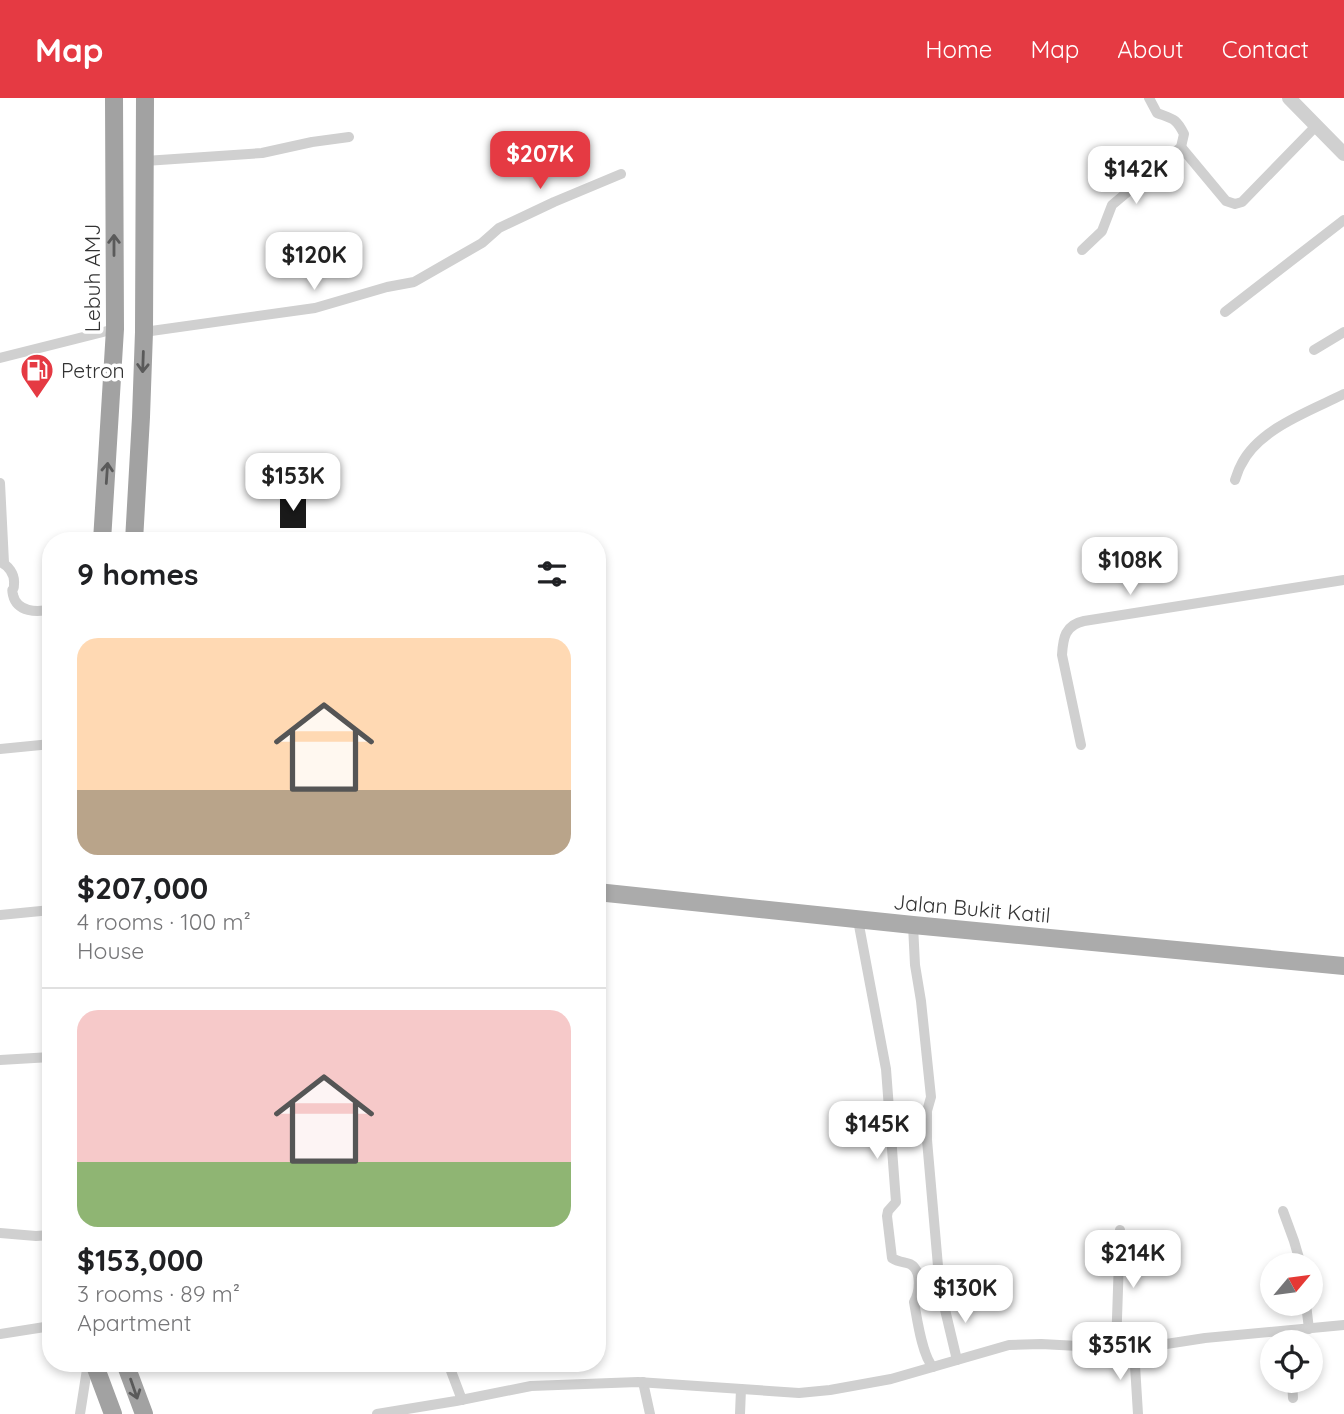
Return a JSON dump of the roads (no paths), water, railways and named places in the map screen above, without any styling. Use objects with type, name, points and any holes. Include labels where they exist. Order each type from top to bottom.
[{"type":"highway","name":"Lebuh AMJ","points":[[103,532],[115,329],[114,98]]},
{"type":"highway","points":[[135,532],[144,332],[145,98]]},
{"type":"highway","points":[[97,1372],[113,1414]]},
{"type":"highway","points":[[128,1372],[144,1414]]},
{"type":"main road","name":"Jalan Bukit Katil","points":[[606,893],[1344,966]]},
{"type":"street","points":[[1082,250],[1102,231],[1112,205],[1181,146],[1184,134],[1177,121],[1157,113],[1149,98]]},
{"type":"street","points":[[1289,98],[1344,154]]},
{"type":"street","points":[[1181,146],[1226,201],[1235,204],[1242,202],[1316,126]]},
{"type":"street","points":[[145,161],[262,153],[312,142],[349,138]]},
{"type":"street","points":[[144,332],[315,308],[414,282],[482,243],[499,228],[621,174]]},
{"type":"street","points":[[1225,313],[1344,220]]},
{"type":"street","points":[[0,358],[115,329]]},
{"type":"street","points":[[1314,350],[1344,332]]},
{"type":"street","points":[[1235,480],[1241,463],[1266,435],[1344,394]]},
{"type":"street","points":[[0,483],[2,562],[11,571],[15,583],[12,592],[16,604],[26,610],[42,612]]},
{"type":"street","points":[[1081,746],[1062,655],[1062,642],[1069,627],[1077,622],[1344,580]]},
{"type":"street","points":[[0,749],[42,745]]},
{"type":"street","points":[[0,915],[42,911]]},
{"type":"street","points":[[858,920],[886,1069],[896,1202],[887,1216],[892,1258],[912,1265],[917,1270],[918,1295],[914,1302],[924,1349],[928,1362],[933,1367]]},
{"type":"street","points":[[913,925],[930,1097],[927,1111],[928,1140],[941,1293],[957,1360]]},
{"type":"street","points":[[0,1060],[42,1058]]},
{"type":"street","points":[[1283,1211],[1298,1253]]},
{"type":"street","points":[[1115,1348],[1120,1230]]},
{"type":"street","points":[[0,1233],[42,1235]]},
{"type":"street","points":[[1307,1316],[1309,1329],[1344,1325]]},
{"type":"street","points":[[0,1335],[42,1328]]},
{"type":"street","points":[[377,1414],[531,1387],[643,1382],[799,1393],[891,1379],[1009,1345],[1134,1349],[1205,1338],[1260,1337]]},
{"type":"street","points":[[1134,1349],[1138,1414]]},
{"type":"street","points":[[80,1414],[87,1372]]},
{"type":"street","points":[[451,1372],[463,1400]]},
{"type":"street","points":[[643,1382],[650,1414]]},
{"type":"street","points":[[740,1414],[741,1389]]},
{"type":"street","points":[[1293,1393],[1293,1398]]},
{"type":"place","name":"Petron","points":[[37,400]]}]
